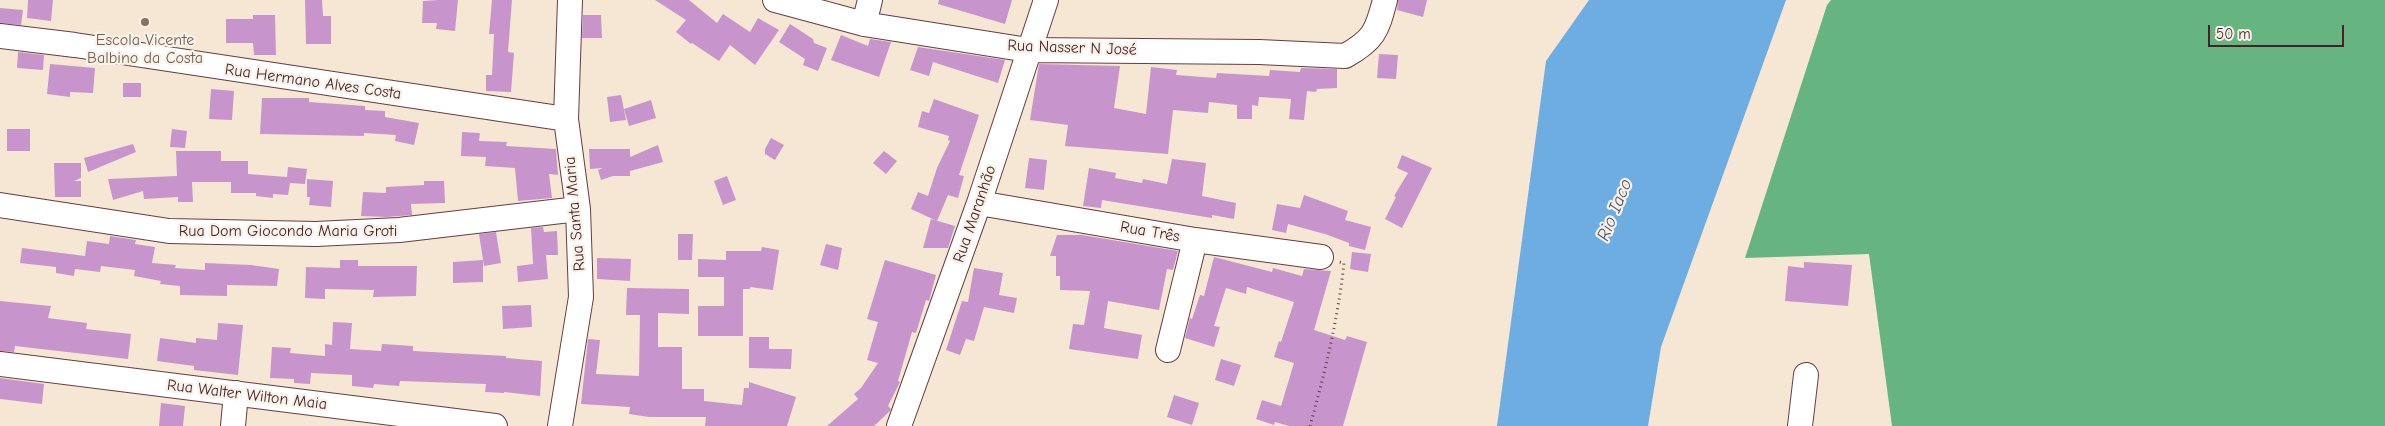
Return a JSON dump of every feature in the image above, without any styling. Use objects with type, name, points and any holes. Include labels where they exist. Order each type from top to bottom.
[{"type":"street","name":"Rua Santa Maria","points":[[560,426],[581,297],[578,209],[566,120],[570,0]]},
{"type":"street","name":"Rua Nasser N José","points":[[775,0],[864,24],[1028,50],[1259,52],[1345,56],[1358,49],[1376,32],[1385,0]]},
{"type":"street","points":[[864,24],[870,0]]},
{"type":"street","name":"Rua Maranhão","points":[[899,426],[980,203],[1028,50],[1046,0]]},
{"type":"street","name":"Rua Hermano Alves Costa","points":[[0,36],[75,45],[566,120]]},
{"type":"street","name":"Rua Três","points":[[980,203],[1195,240],[1321,257]]},
{"type":"street","name":"Rua Dom Giocondo Maria Groti","points":[[0,205],[169,231],[316,234],[399,230],[578,209]]},
{"type":"street","points":[[1168,350],[1195,240]]},
{"type":"street","name":"Rua Walter Wilton Maia","points":[[0,364],[494,426]]},
{"type":"street","points":[[1800,426],[1806,375]]},
{"type":"street","points":[[233,426],[236,393]]},
{"type":"path","points":[[1310,426],[1328,363],[1340,302],[1344,263],[1321,257]]},
{"type":"green space","points":[[1831,0],[2385,0],[2385,426],[1892,426],[1869,254],[1745,258],[1827,5]]},
{"type":"water","name":"Rio Iaco","points":[[1589,0],[1786,0],[1661,347],[1648,426],[1497,426],[1546,61]]},
{"type":"building","points":[[28,0],[53,0],[51,21],[27,18]]},
{"type":"building","points":[[305,0],[322,0],[323,16],[331,16],[331,44],[306,44]]},
{"type":"building","points":[[458,0],[455,31],[436,29],[437,23],[422,23],[423,1]]},
{"type":"building","points":[[492,0],[512,0],[508,52],[514,53],[511,92],[486,91],[486,75],[492,75],[494,34],[489,34]]},
{"type":"building","points":[[655,0],[689,0],[717,23],[723,14],[750,32],[758,18],[779,30],[755,65],[730,45],[719,61],[691,44],[676,32],[686,20]]},
{"type":"building","points":[[939,0],[1012,0],[1005,24],[938,4]]},
{"type":"building","points":[[1398,0],[1427,0],[1423,17],[1397,10]]},
{"type":"building","points":[[0,8],[23,10],[21,25],[0,23]]},
{"type":"building","points":[[253,15],[275,15],[276,55],[254,55],[253,43],[226,43],[226,19],[253,19]]},
{"type":"building","points":[[583,15],[601,15],[602,38],[582,38]]},
{"type":"building","points":[[790,24],[813,39],[814,43],[827,48],[818,71],[803,65],[805,59],[779,42]]},
{"type":"building","points":[[841,35],[868,46],[870,39],[891,42],[879,77],[831,60]]},
{"type":"building","points":[[918,47],[1005,60],[998,83],[933,62],[929,76],[910,70]]},
{"type":"building","points":[[18,52],[44,55],[43,70],[17,68]]},
{"type":"building","points":[[1379,54],[1398,55],[1396,79],[1377,78]]},
{"type":"building","points":[[50,64],[95,68],[93,93],[70,92],[70,97],[47,94]]},
{"type":"building","points":[[1039,64],[1120,66],[1114,108],[1146,114],[1151,67],[1177,70],[1176,75],[1216,78],[1217,73],[1269,76],[1270,70],[1300,72],[1301,68],[1337,69],[1337,88],[1317,89],[1316,92],[1307,91],[1304,120],[1289,119],[1291,99],[1259,97],[1258,106],[1252,105],[1252,119],[1237,119],[1237,105],[1209,102],[1208,113],[1173,110],[1168,154],[1065,146],[1068,125],[1030,120]]},
{"type":"building","points":[[123,83],[141,83],[141,97],[123,97]]},
{"type":"building","points":[[211,89],[234,91],[232,120],[209,119]]},
{"type":"building","points":[[621,95],[626,120],[610,122],[607,97]]},
{"type":"building","points":[[262,98],[309,98],[309,102],[365,106],[365,110],[385,111],[385,117],[419,123],[414,145],[395,141],[396,135],[364,133],[364,136],[260,134]]},
{"type":"building","points":[[934,99],[979,115],[959,175],[964,176],[958,198],[948,195],[937,221],[911,209],[918,192],[928,196],[937,168],[950,141],[948,140],[949,136],[918,127],[922,111],[929,113]]},
{"type":"building","points":[[651,100],[656,118],[629,126],[624,109]]},
{"type":"building","points":[[7,129],[30,129],[30,151],[7,151]]},
{"type":"building","points":[[172,129],[187,131],[185,148],[170,147]]},
{"type":"building","points":[[462,132],[480,133],[479,141],[507,142],[506,146],[556,149],[558,175],[549,174],[552,198],[518,201],[515,168],[485,166],[486,157],[461,156]]},
{"type":"building","points":[[771,138],[784,145],[775,160],[765,154],[765,149]]},
{"type":"building","points":[[133,144],[136,152],[88,172],[84,158]]},
{"type":"building","points":[[658,145],[663,162],[630,171],[630,176],[613,176],[601,180],[598,170],[603,168],[590,169],[589,149],[630,149],[630,157]]},
{"type":"building","points":[[176,151],[221,151],[221,161],[248,161],[248,174],[287,177],[288,167],[307,169],[305,184],[290,183],[288,195],[273,194],[273,198],[256,196],[256,193],[231,193],[231,182],[192,182],[193,202],[178,202],[178,197],[144,199],[143,191],[113,200],[108,179],[177,176]]},
{"type":"building","points":[[884,151],[897,161],[886,174],[873,163]]},
{"type":"building","points":[[1402,155],[1432,168],[1402,228],[1385,219],[1396,197],[1394,196],[1408,173],[1397,168]]},
{"type":"building","points":[[1029,158],[1047,160],[1044,190],[1025,188]]},
{"type":"building","points":[[1172,159],[1206,163],[1202,196],[1236,203],[1234,219],[1212,215],[1212,218],[1102,200],[1101,208],[1083,206],[1089,168],[1116,173],[1115,178],[1142,183],[1143,179],[1167,184]]},
{"type":"building","points":[[54,163],[81,163],[81,178],[74,181],[81,181],[81,197],[55,197]]},
{"type":"building","points":[[727,176],[736,200],[723,205],[714,181]]},
{"type":"building","points":[[307,179],[333,181],[331,207],[309,205],[310,197],[307,197]]},
{"type":"building","points":[[424,181],[444,181],[445,203],[411,204],[412,215],[387,217],[361,216],[363,192],[386,193],[386,187],[424,185]]},
{"type":"building","points":[[1304,195],[1348,211],[1345,220],[1371,227],[1365,250],[1349,246],[1349,243],[1325,234],[1288,224],[1286,233],[1272,230],[1277,204],[1300,208]]},
{"type":"building","points":[[931,219],[955,226],[948,248],[923,248]]},
{"type":"building","points":[[543,227],[544,232],[557,231],[558,255],[546,255],[548,279],[518,282],[517,266],[533,264],[531,228]]},
{"type":"building","points":[[496,232],[501,263],[484,266],[479,234]]},
{"type":"building","points":[[678,234],[693,234],[692,260],[678,260]]},
{"type":"building","points":[[1057,235],[1082,235],[1178,251],[1173,270],[1167,269],[1159,310],[1108,301],[1104,328],[1142,335],[1138,359],[1069,349],[1073,324],[1084,325],[1090,291],[1060,290],[1060,276],[1056,276],[1056,256],[1050,256]]},
{"type":"building","points":[[110,236],[136,240],[135,244],[155,247],[152,263],[176,265],[175,268],[205,270],[205,263],[251,265],[279,269],[277,286],[227,285],[227,296],[180,295],[180,286],[160,284],[161,281],[134,276],[135,270],[101,266],[100,272],[75,269],[74,276],[56,273],[56,267],[20,263],[22,248],[85,256],[87,241],[109,244]]},
{"type":"building","points":[[826,244],[842,248],[838,270],[820,265]]},
{"type":"building","points":[[762,247],[779,250],[773,290],[750,287],[750,289],[743,289],[743,336],[698,336],[698,306],[724,306],[724,277],[698,277],[698,259],[726,260],[726,251],[761,251]]},
{"type":"building","points":[[1352,252],[1371,254],[1368,272],[1350,269]]},
{"type":"building","points":[[1214,257],[1272,272],[1273,268],[1302,276],[1304,269],[1331,271],[1314,330],[1345,340],[1347,336],[1367,342],[1343,426],[1289,426],[1275,422],[1274,425],[1256,419],[1262,400],[1281,406],[1294,363],[1274,357],[1294,302],[1247,287],[1246,294],[1226,288],[1214,326],[1220,327],[1214,347],[1185,338],[1190,318],[1192,319],[1200,295],[1204,296]]},
{"type":"building","points":[[597,258],[631,259],[630,281],[597,279]]},
{"type":"building","points":[[340,260],[358,260],[358,266],[417,266],[416,296],[373,297],[374,290],[325,289],[325,299],[305,298],[306,267],[340,268]]},
{"type":"building","points":[[483,260],[483,282],[453,283],[453,262]]},
{"type":"building","points":[[885,260],[936,275],[929,301],[926,300],[916,333],[912,332],[898,381],[900,382],[888,406],[891,409],[890,411],[874,426],[827,426],[858,399],[854,394],[861,388],[878,363],[867,360],[878,322],[867,319]]},
{"type":"building","points":[[1804,262],[1852,265],[1848,306],[1785,301],[1788,266],[1804,268]]},
{"type":"building","points":[[974,268],[1003,273],[999,295],[1017,298],[1014,313],[984,307],[974,341],[966,339],[960,355],[946,350],[962,301],[968,302]]},
{"type":"building","points":[[627,288],[689,289],[689,314],[658,313],[658,347],[682,347],[682,389],[704,389],[704,401],[742,405],[744,388],[749,388],[749,382],[796,397],[787,426],[705,426],[706,417],[649,417],[629,414],[630,407],[581,404],[588,339],[600,340],[596,374],[639,376],[640,315],[626,315]]},
{"type":"building","points":[[0,301],[51,306],[48,318],[87,323],[86,329],[131,334],[128,359],[15,346],[14,352],[0,351]]},
{"type":"building","points":[[531,305],[532,327],[503,329],[502,306]]},
{"type":"building","points":[[333,322],[352,323],[350,349],[381,351],[382,344],[413,346],[413,351],[506,356],[506,358],[542,361],[540,396],[485,392],[486,384],[400,381],[399,386],[374,384],[373,388],[352,386],[352,375],[311,373],[310,384],[294,383],[294,379],[270,378],[272,347],[291,348],[290,353],[325,356],[325,344],[332,345]]},
{"type":"building","points":[[218,323],[243,325],[238,375],[194,370],[194,366],[157,361],[160,338],[196,343],[196,338],[217,340]]},
{"type":"building","points":[[749,337],[769,337],[769,349],[792,349],[791,369],[749,368]]},
{"type":"building","points":[[1221,359],[1241,365],[1234,386],[1215,380]]},
{"type":"building","points":[[0,378],[44,384],[42,404],[0,399]]},
{"type":"building","points":[[1174,395],[1199,403],[1192,425],[1167,417]]},
{"type":"building","points":[[161,403],[185,406],[183,426],[159,426]]},
{"type":"place","name":"Escola Vicente Balbino da Costa","points":[[145,22]]}]
